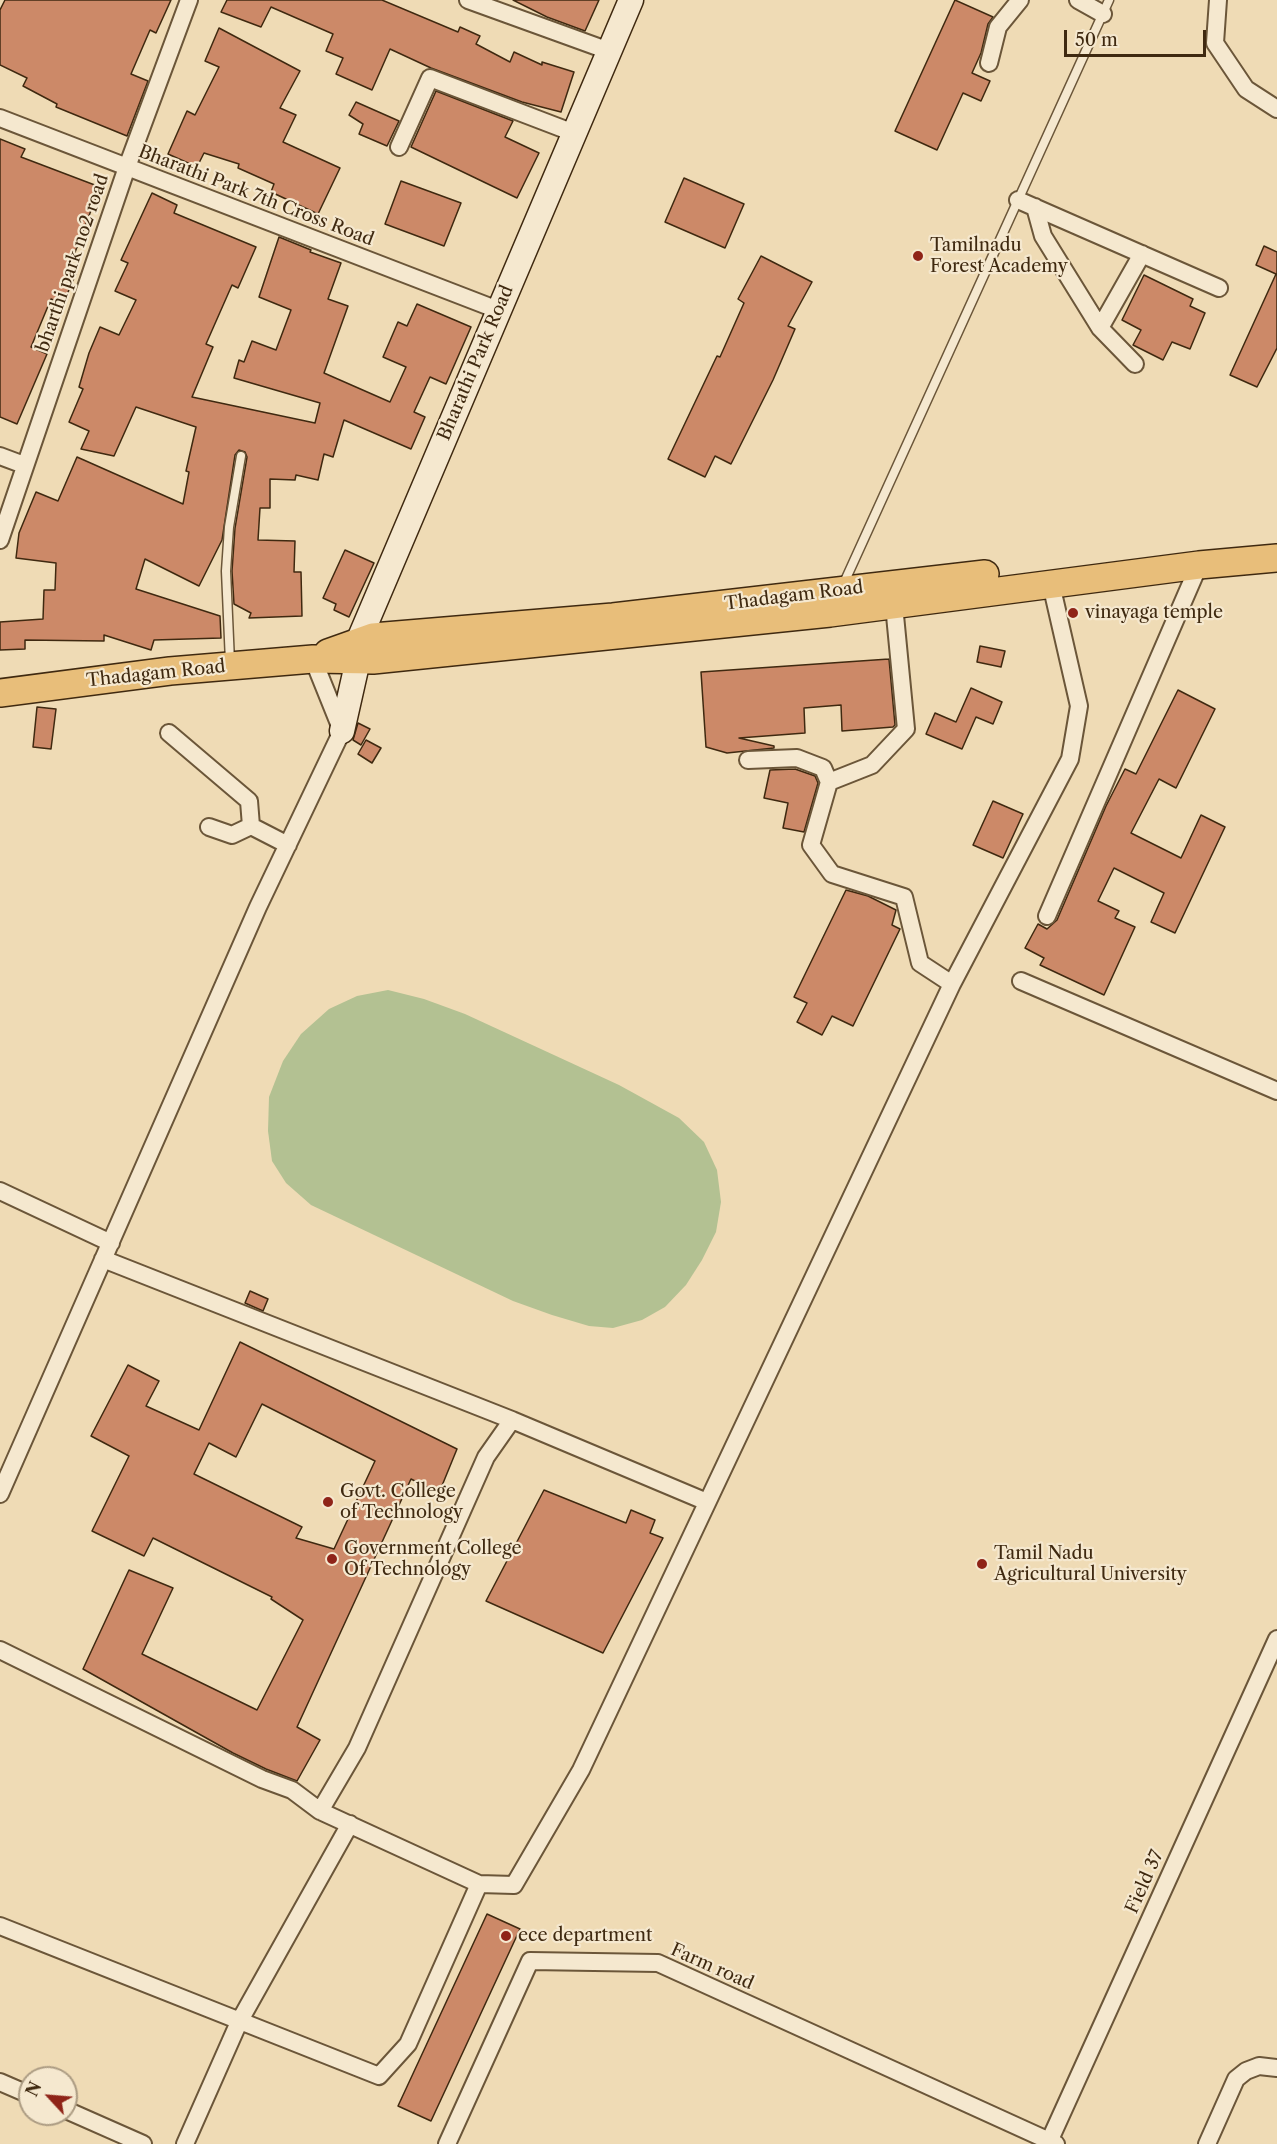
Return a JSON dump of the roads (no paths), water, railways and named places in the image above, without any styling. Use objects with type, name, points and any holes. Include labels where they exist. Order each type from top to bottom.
[{"type":"main road","name":"Bharathi Park Road","points":[[342,731],[358,651],[498,310],[631,0]]},
{"type":"main road","name":"Thadagam Road","points":[[0,693],[170,671],[313,659],[358,651],[374,637],[613,617],[1277,539]]},
{"type":"main road","name":"Thadagam Road","points":[[358,651],[373,660],[830,614],[1199,565],[1277,558]]},
{"type":"street","name":"bharthi park no2 road","points":[[0,540],[128,166],[189,0]]},
{"type":"street","points":[[468,0],[609,51]]},
{"type":"street","points":[[989,63],[998,27],[1020,0]]},
{"type":"street","points":[[1078,0],[1106,7]]},
{"type":"street","points":[[1218,0],[1215,43],[1246,89],[1277,109]]},
{"type":"street","points":[[399,147],[430,78],[574,133]]},
{"type":"street","name":"Bharathi Park 7th Cross Road","points":[[0,118],[498,310]]},
{"type":"street","points":[[1018,200],[1219,288]]},
{"type":"street","points":[[1035,207],[1043,236],[1100,328],[1135,364]]},
{"type":"street","points":[[1100,328],[1142,254]]},
{"type":"street","points":[[0,456],[24,465]]},
{"type":"street","points":[[1047,916],[1199,565]]},
{"type":"street","points":[[0,1650],[262,1779],[292,1790],[320,1811],[479,1884],[514,1885],[581,1770],[952,984],[1070,759],[1079,706],[1051,584]]},
{"type":"street","points":[[829,782],[872,765],[906,729],[894,605]]},
{"type":"street","points":[[0,1494],[258,907],[342,731],[313,659]]},
{"type":"street","points":[[170,733],[249,801],[251,826]]},
{"type":"street","points":[[748,760],[797,758],[823,768],[829,782],[811,845],[832,874],[904,897],[920,963],[952,984]]},
{"type":"street","points":[[210,826],[232,835],[251,826]]},
{"type":"street","points":[[251,826],[288,845]]},
{"type":"street","points":[[1021,981],[1277,1090]]},
{"type":"street","points":[[0,1191],[111,1243]]},
{"type":"street","points":[[104,1259],[512,1420],[707,1502]]},
{"type":"street","points":[[320,1811],[357,1748],[486,1457],[512,1420]]},
{"type":"street","name":"Field 37","points":[[1051,2143],[1277,1639]]},
{"type":"street","points":[[185,2144],[239,2022],[350,1824]]},
{"type":"street","points":[[0,1926],[379,2076],[408,2044],[479,1884]]},
{"type":"street","name":"Farm road","points":[[447,2144],[530,1961],[658,1963],[1051,2143]]},
{"type":"street","points":[[1207,2144],[1236,2079],[1246,2071],[1259,2066],[1277,2068]]},
{"type":"street","points":[[0,2082],[18,2090]]},
{"type":"street","points":[[78,2115],[143,2144]]},
{"type":"lane","points":[[840,591],[1106,7]]},
{"type":"lane","points":[[230,666],[227,560],[229,527],[241,456]]},
{"type":"place","name":"Tamilnadu Forest Academy","points":[[918,256]]},
{"type":"place","name":"vinayaga temple","points":[[1073,613]]},
{"type":"place","name":"Govt. College of Technology","points":[[328,1502]]},
{"type":"place","name":"Government College Of Technology","points":[[332,1559]]},
{"type":"place","name":"Tamil Nadu Agricultural University","points":[[982,1564]]},
{"type":"place","name":"ece department","points":[[506,1936]]}]
